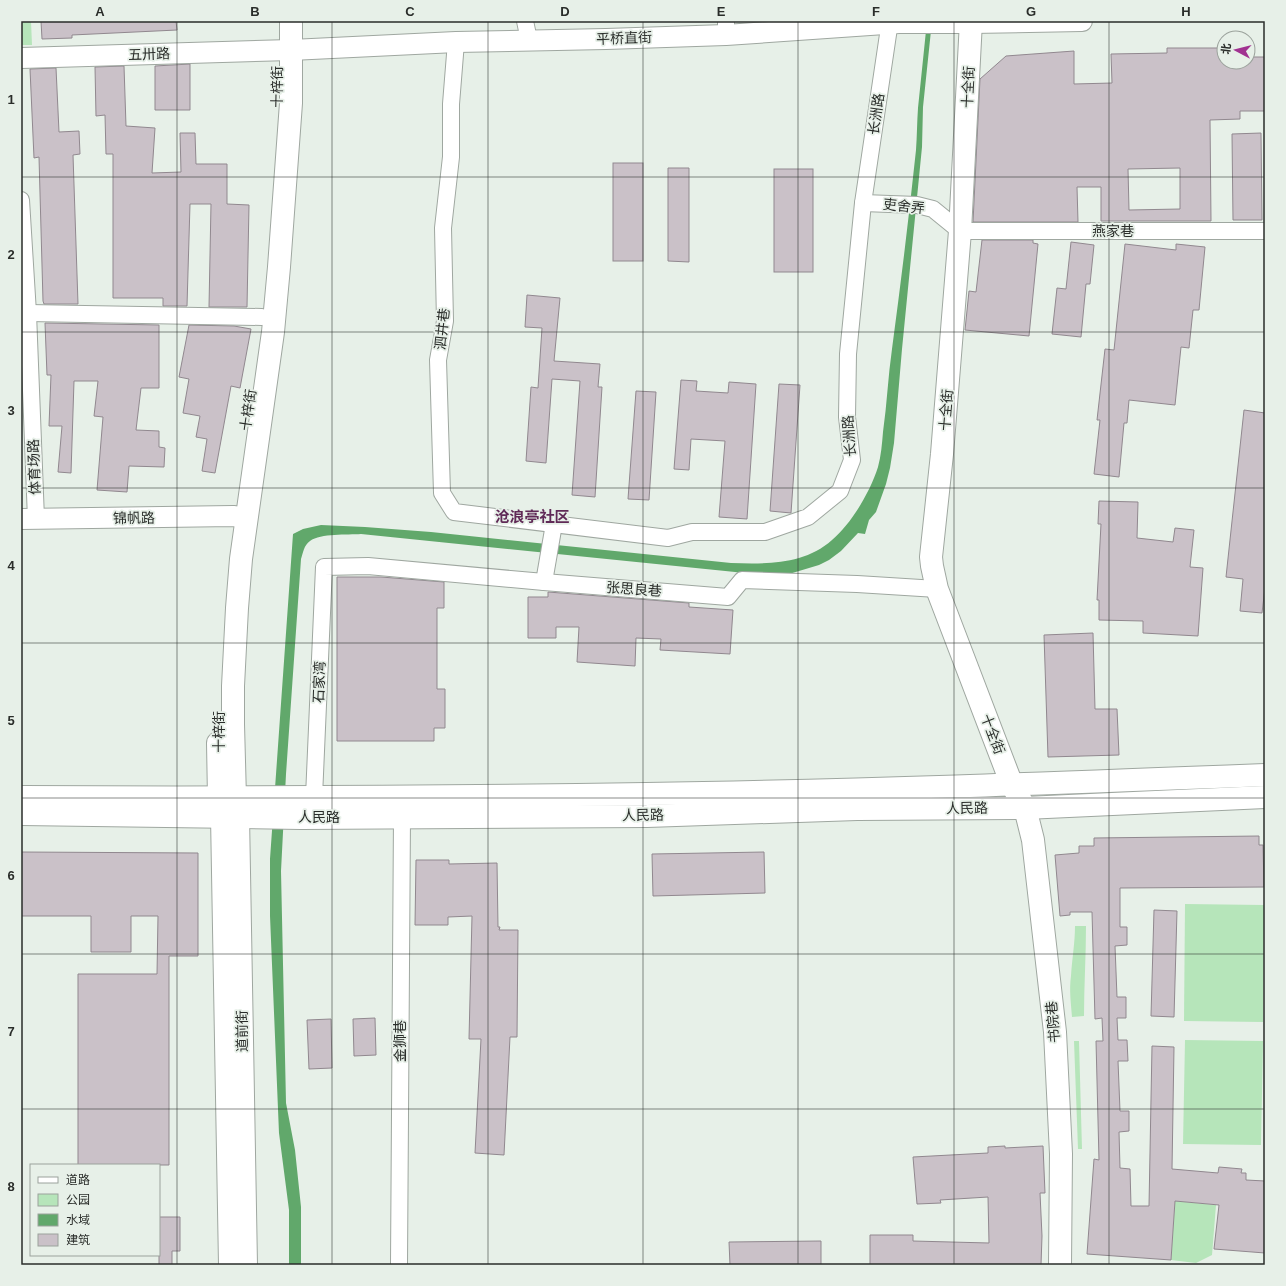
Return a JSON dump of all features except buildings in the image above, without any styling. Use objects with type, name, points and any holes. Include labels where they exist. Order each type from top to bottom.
[{"type":"main road","name":"十梓街","points":[[240,517],[273,332],[279,274],[291,103],[284,50],[278,21]]},
{"type":"main road","name":"十梓街","points":[[239,807],[232,724],[234,644],[241,559],[240,517],[262,317],[284,50],[291,21]]},
{"type":"main road","name":"十全街","points":[[971,22],[960,231],[942,454],[931,553],[937,589],[1012,785]]},
{"type":"main road","name":"人民路","points":[[21,814],[646,794],[1012,785],[1265,776]]},
{"type":"main road","name":"书院巷","points":[[1012,785],[1024,808],[1033,840],[1055,1032],[1061,1154],[1060,1265]]},
{"type":"main road","name":"人民路","points":[[21,797],[239,807]]},
{"type":"main road","name":"人民路","points":[[307,804],[402,816],[647,816],[857,809],[1024,808],[1265,797]]},
{"type":"main road","name":"道前街","points":[[230,1265],[239,807]]},
{"type":"main road","name":"道前街","points":[[239,807],[246,1265]]},
{"type":"street","points":[[525,21],[529,40]]},
{"type":"street","name":"平桥直街","points":[[284,50],[456,42],[606,40],[726,28],[893,22],[939,23],[1082,21]]},
{"type":"street","name":"长洲路","points":[[553,531],[668,538],[692,532],[765,532],[808,517],[840,491],[852,460],[847,417],[848,354],[863,202],[893,22]]},
{"type":"street","name":"泗井巷","points":[[456,42],[451,104],[450,158],[443,228],[445,321],[438,360],[442,493],[454,512],[553,531]]},
{"type":"street","name":"五卅路","points":[[21,58],[284,50]]},
{"type":"street","name":"体育场路","points":[[21,200],[28,313],[29,519]]},
{"type":"street","name":"吏舍弄","points":[[863,202],[909,205],[933,209],[960,231]]},
{"type":"street","name":"燕家巷","points":[[960,231],[1265,231]]},
{"type":"street","points":[[28,313],[262,317]]},
{"type":"street","name":"锦帆路","points":[[29,519],[240,517]]},
{"type":"street","points":[[544,582],[553,531]]},
{"type":"street","name":"张思良巷","points":[[324,567],[368,566],[728,597],[742,580],[857,584],[937,589]]},
{"type":"street","name":"石家湾","points":[[307,804],[324,567]]},
{"type":"street","name":"金狮巷","points":[[399,1265],[402,816]]},
{"type":"green space","points":[[21,21],[31,21],[32,45],[21,45]]},
{"type":"green space","points":[[1185,904],[1264,905],[1263,1022],[1184,1021]]},
{"type":"green space","points":[[1075,926],[1086,926],[1084,1016],[1072,1017],[1070,986]]},
{"type":"green space","points":[[1185,1040],[1263,1041],[1261,1145],[1183,1144]]},
{"type":"green space","points":[[1074,1041],[1079,1041],[1082,1149],[1078,1149]]},
{"type":"green space","points":[[1175,1201],[1216,1205],[1212,1255],[1196,1263],[1171,1260]]},
{"type":"water","points":[[927,21],[932,21],[923,107],[922,147],[894,443],[886,484],[876,512],[869,520],[865,534],[858,533],[841,551],[829,560],[819,565],[789,574],[745,573],[361,534],[334,535],[315,538],[305,547],[301,559],[286,774],[281,871],[286,1103],[295,1150],[301,1207],[301,1265],[289,1265],[289,1210],[279,1133],[270,916],[270,859],[293,534],[303,529],[321,525],[365,527],[431,532],[731,563],[771,563],[797,559],[821,548],[832,540],[846,525],[860,506],[875,477],[880,459],[916,150],[918,108]]},
{"type":"district","name":"沧浪亭社区","points":[[532,517]]}]
